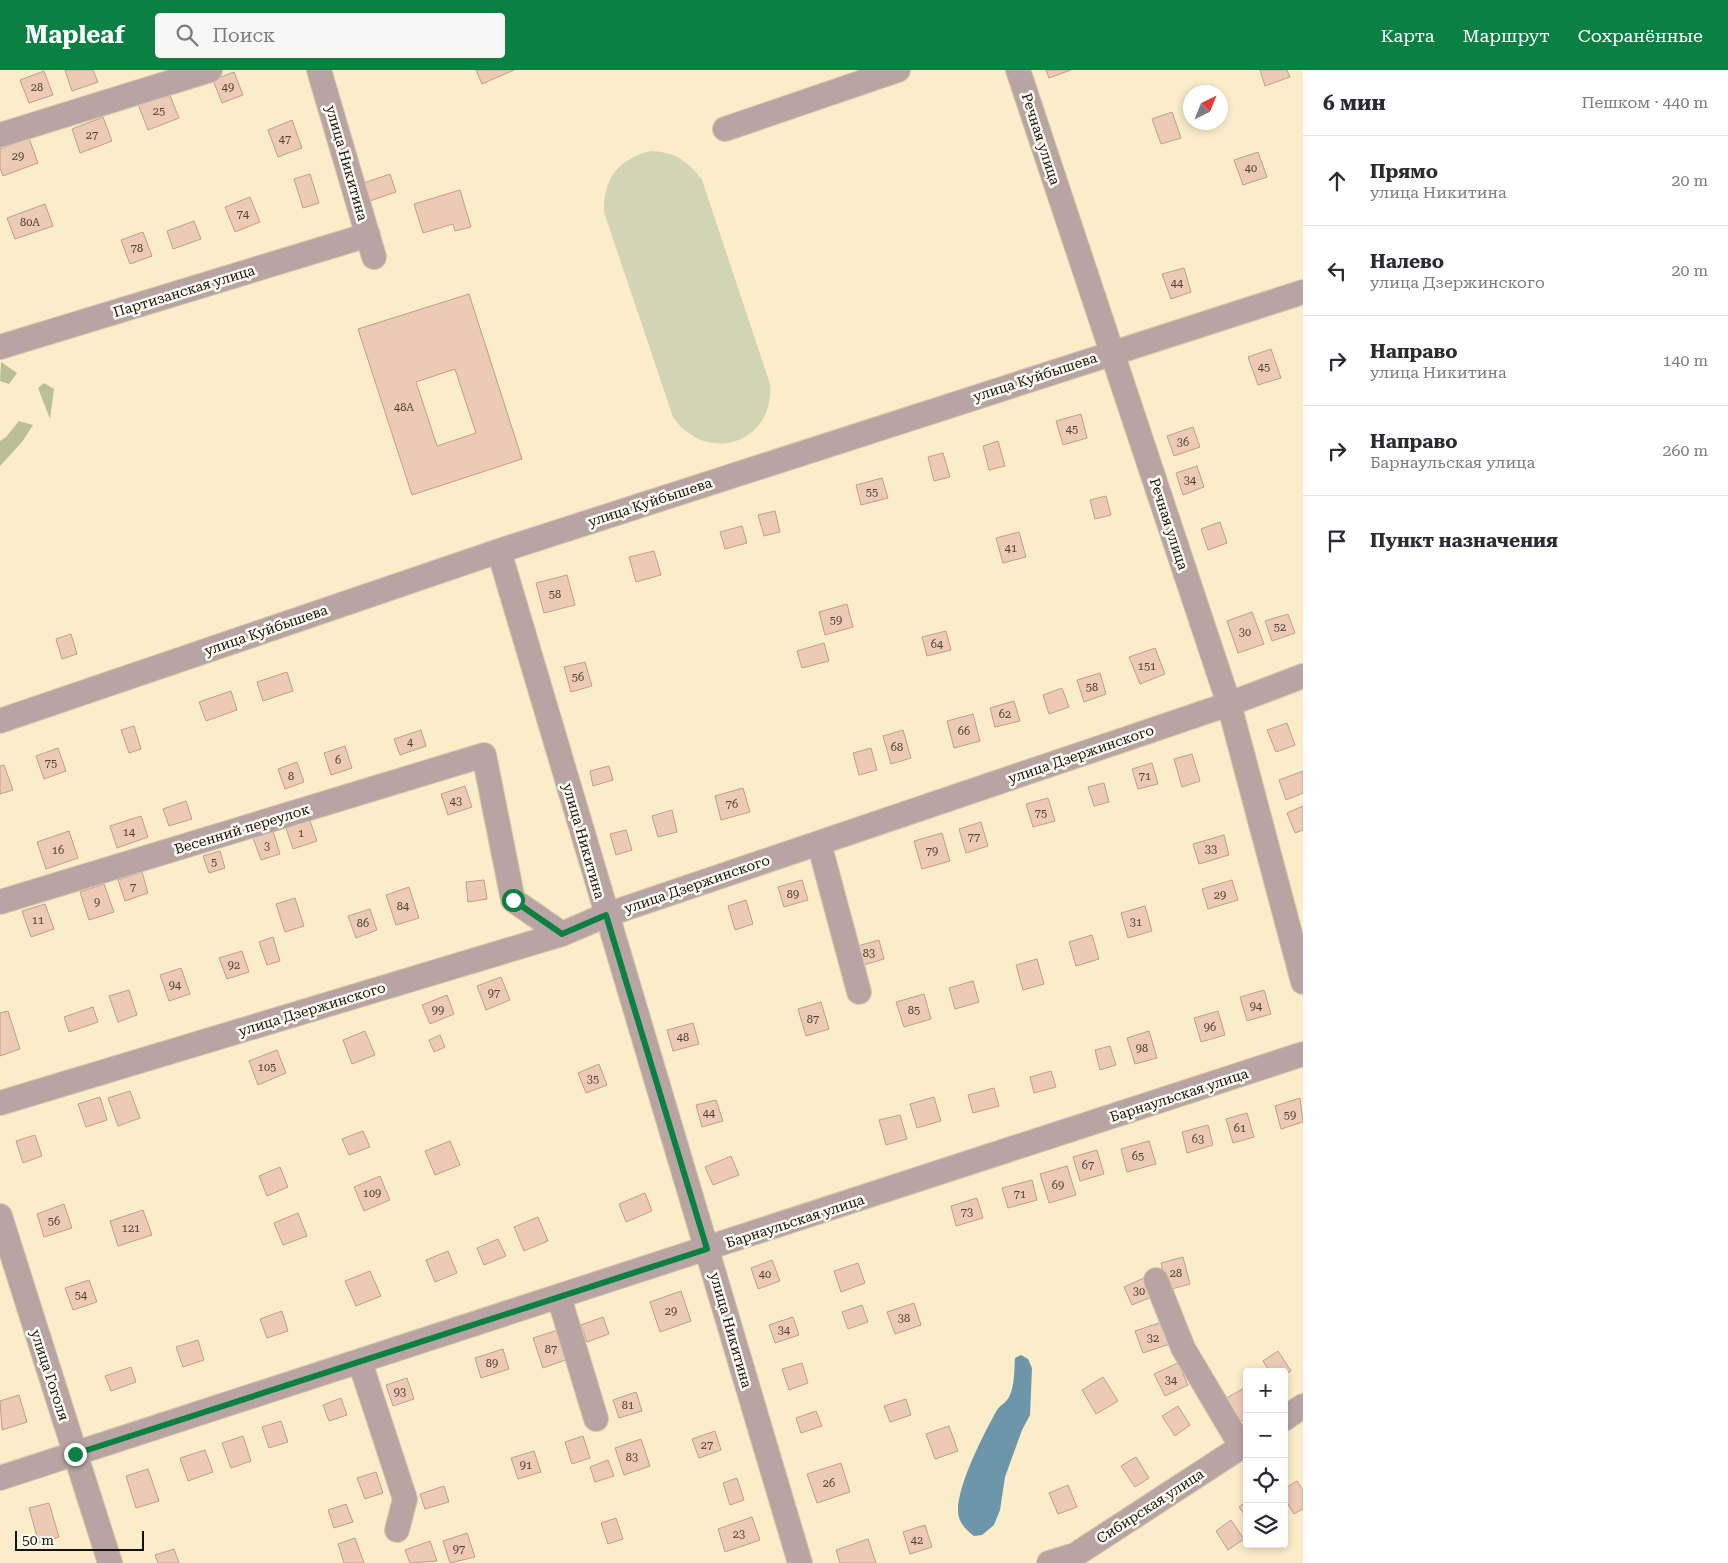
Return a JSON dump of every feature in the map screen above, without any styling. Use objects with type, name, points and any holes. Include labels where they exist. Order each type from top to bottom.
[{"type":"street","points":[[0,135],[210,70]]},
{"type":"street","name":"улица Никитина","points":[[319,70],[371,246]]},
{"type":"street","points":[[725,129],[898,70]]},
{"type":"street","name":"Речная улица","points":[[1018,70],[1229,704],[1303,982]]},
{"type":"street","name":"Партизанская улица","points":[[0,347],[371,246]]},
{"type":"street","name":"улица Куйбышева","points":[[0,720],[498,551],[1303,292]]},
{"type":"street","name":"улица Никитина","points":[[498,551],[800,1563]]},
{"type":"street","name":"улица Дзержинского","points":[[0,1102],[562,934],[606,915],[1229,704],[1303,676]]},
{"type":"street","name":"Весенний переулок","points":[[0,902],[484,755],[513,900],[562,934]]},
{"type":"street","points":[[819,843],[859,992]]},
{"type":"street","name":"Барнаульская улица","points":[[0,1478],[1303,1054]]},
{"type":"street","name":"улица Гоголя","points":[[0,1216],[110,1563]]},
{"type":"street","points":[[1156,1280],[1183,1348],[1243,1443]]},
{"type":"street","points":[[559,1297],[596,1419]]},
{"type":"street","points":[[360,1362],[405,1499],[396,1530]]},
{"type":"street","points":[[1288,1416],[1303,1406]]},
{"type":"street","name":"Сибирская улица","points":[[1049,1563],[1075,1555],[1243,1446]]},
{"type":"green space","points":[[651,151],[667,153],[680,159],[692,168],[702,180],[770,384],[769,405],[762,421],[750,433],[736,441],[720,443],[703,441],[687,432],[673,417],[604,212],[606,190],[615,172],[630,159]]},
{"type":"green space","points":[[1,362],[17,373],[9,384],[0,381]]},
{"type":"green space","points":[[44,383],[54,389],[50,419],[38,388]]},
{"type":"green space","points":[[19,421],[33,425],[22,442],[0,466],[0,441],[6,437]]},
{"type":"water","points":[[1021,1355],[1028,1359],[1032,1368],[1030,1415],[1022,1430],[1005,1477],[1000,1510],[994,1525],[982,1535],[974,1536],[963,1525],[958,1515],[962,1488],[966,1474],[985,1432],[997,1410],[1009,1397],[1013,1383],[1015,1358]]},
{"type":"building","points":[[65,70],[93,70],[98,82],[72,91]]},
{"type":"building","points":[[476,70],[514,70],[482,84]]},
{"type":"building","points":[[1046,70],[1071,70],[1049,78]]},
{"type":"building","points":[[1260,70],[1287,70],[1290,77],[1265,86]]},
{"type":"building","points":[[44,71],[53,95],[29,103],[20,80]]},
{"type":"building","points":[[234,72],[243,95],[222,103],[213,80]]},
{"type":"building","points":[[169,93],[179,118],[148,130],[138,104]]},
{"type":"building","points":[[1172,112],[1181,138],[1161,144],[1152,119]]},
{"type":"building","points":[[103,117],[112,141],[80,153],[72,129]]},
{"type":"building","points":[[292,120],[302,148],[278,157],[268,130]]},
{"type":"building","points":[[29,138],[38,163],[3,176],[0,168],[0,149]]},
{"type":"building","points":[[1258,152],[1267,177],[1243,185],[1234,160]]},
{"type":"building","points":[[310,174],[319,203],[303,208],[294,179]]},
{"type":"building","points":[[390,174],[396,192],[364,203],[358,185]]},
{"type":"building","points":[[460,190],[471,227],[455,231],[453,224],[423,233],[414,204]]},
{"type":"building","points":[[250,197],[260,222],[235,232],[225,207]]},
{"type":"building","points":[[45,204],[53,226],[15,239],[7,218]]},
{"type":"building","points":[[194,221],[201,239],[173,249],[167,231]]},
{"type":"building","points":[[143,232],[152,256],[130,264],[121,240]]},
{"type":"building","points":[[1184,268],[1191,292],[1171,299],[1162,274]]},
{"type":"building","points":[[469,294],[522,459],[412,495],[358,329]],"holes":[[[455,369],[476,433],[437,446],[416,382]]]},
{"type":"building","points":[[1271,349],[1281,378],[1258,385],[1248,357]]},
{"type":"building","points":[[1081,414],[1087,438],[1063,445],[1056,421]]},
{"type":"building","points":[[1193,427],[1200,447],[1174,456],[1167,436]]},
{"type":"building","points":[[998,441],[1005,466],[989,470],[983,446]]},
{"type":"building","points":[[943,453],[950,477],[934,481],[928,457]]},
{"type":"building","points":[[1197,466],[1204,487],[1183,495],[1176,473]]},
{"type":"building","points":[[882,478],[888,498],[861,505],[856,485]]},
{"type":"building","points":[[1106,496],[1111,515],[1095,519],[1090,500]]},
{"type":"building","points":[[775,511],[780,532],[764,536],[758,515]]},
{"type":"building","points":[[1220,522],[1227,543],[1208,550],[1201,529]]},
{"type":"building","points":[[742,526],[747,543],[725,549],[720,532]]},
{"type":"building","points":[[1019,532],[1026,557],[1003,563],[996,538]]},
{"type":"building","points":[[654,551],[661,575],[636,582],[629,557]]},
{"type":"building","points":[[567,575],[575,605],[544,613],[536,583]]},
{"type":"building","points":[[847,604],[853,627],[825,635],[819,612]]},
{"type":"building","points":[[1252,612],[1264,644],[1238,653],[1227,621]]},
{"type":"building","points":[[1288,614],[1295,633],[1272,641],[1265,621]]},
{"type":"building","points":[[946,631],[951,650],[927,656],[922,637]]},
{"type":"building","points":[[71,634],[77,654],[62,659],[56,639]]},
{"type":"building","points":[[824,643],[829,661],[802,668],[797,651]]},
{"type":"building","points":[[1155,648],[1165,674],[1140,684],[1129,657]]},
{"type":"building","points":[[585,662],[592,686],[571,692],[564,667]]},
{"type":"building","points":[[287,672],[293,691],[263,701],[257,682]]},
{"type":"building","points":[[1100,673],[1106,694],[1084,702],[1077,680]]},
{"type":"building","points":[[1062,688],[1069,707],[1049,714],[1043,695]]},
{"type":"building","points":[[231,691],[237,710],[206,721],[199,702]]},
{"type":"building","points":[[1014,701],[1020,721],[995,727],[990,708]]},
{"type":"building","points":[[973,714],[980,741],[954,748],[947,721]]},
{"type":"building","points":[[1287,723],[1295,745],[1276,752],[1267,730]]},
{"type":"building","points":[[134,726],[141,749],[129,753],[121,730]]},
{"type":"building","points":[[421,730],[426,746],[400,755],[394,739]]},
{"type":"building","points":[[903,730],[911,758],[891,764],[883,736]]},
{"type":"building","points":[[345,746],[352,768],[331,775],[324,753]]},
{"type":"building","points":[[58,748],[66,771],[44,779],[36,756]]},
{"type":"building","points":[[871,748],[877,770],[859,775],[853,753]]},
{"type":"building","points":[[1192,754],[1200,781],[1182,787],[1174,759]]},
{"type":"building","points":[[297,762],[304,782],[285,789],[278,769]]},
{"type":"building","points":[[1152,763],[1158,784],[1138,789],[1132,769]]},
{"type":"building","points":[[4,765],[13,790],[0,794],[0,766]]},
{"type":"building","points":[[609,766],[613,780],[593,786],[590,771]]},
{"type":"building","points":[[1303,771],[1303,793],[1286,800],[1279,780]]},
{"type":"building","points":[[1104,783],[1109,802],[1094,806],[1088,787]]},
{"type":"building","points":[[465,786],[472,807],[448,815],[441,794]]},
{"type":"building","points":[[743,788],[750,812],[721,820],[715,796]]},
{"type":"building","points":[[1048,798],[1055,821],[1033,827],[1026,804]]},
{"type":"building","points":[[186,801],[192,819],[169,826],[163,809]]},
{"type":"building","points":[[1303,806],[1303,830],[1295,833],[1287,813]]},
{"type":"building","points":[[672,810],[677,832],[658,837],[652,816]]},
{"type":"building","points":[[141,816],[148,837],[117,848],[110,826]]},
{"type":"building","points":[[309,818],[317,841],[293,849],[285,825]]},
{"type":"building","points":[[981,822],[988,846],[966,853],[959,829]]},
{"type":"building","points":[[626,830],[632,850],[616,855],[610,834]]},
{"type":"building","points":[[69,831],[78,858],[46,869],[37,842]]},
{"type":"building","points":[[273,831],[280,854],[261,860],[253,838]]},
{"type":"building","points":[[942,833],[950,861],[922,869],[914,841]]},
{"type":"building","points":[[1224,835],[1229,855],[1199,864],[1193,844]]},
{"type":"building","points":[[220,851],[225,868],[209,873],[203,856]]},
{"type":"building","points":[[142,872],[148,893],[125,901],[118,880]]},
{"type":"building","points":[[484,880],[487,899],[468,902],[466,882]]},
{"type":"building","points":[[802,880],[808,900],[784,907],[778,887]]},
{"type":"building","points":[[1232,880],[1238,900],[1208,909],[1202,889]]},
{"type":"building","points":[[104,884],[114,912],[89,920],[80,892]]},
{"type":"building","points":[[409,887],[419,918],[396,925],[386,895]]},
{"type":"building","points":[[295,898],[304,926],[285,932],[276,904]]},
{"type":"building","points":[[746,900],[753,924],[735,930],[728,906]]},
{"type":"building","points":[[45,904],[54,929],[31,937],[22,911]]},
{"type":"building","points":[[1145,906],[1152,931],[1128,938],[1121,913]]},
{"type":"building","points":[[370,909],[377,930],[356,938],[348,916]]},
{"type":"building","points":[[1092,935],[1099,959],[1076,966],[1069,942]]},
{"type":"building","points":[[273,937],[280,961],[267,965],[259,942]]},
{"type":"building","points":[[879,940],[884,959],[860,966],[854,947]]},
{"type":"building","points":[[242,951],[249,972],[227,979],[219,958]]},
{"type":"building","points":[[1037,959],[1044,984],[1023,990],[1016,965]]},
{"type":"building","points":[[181,968],[190,994],[169,1001],[160,975]]},
{"type":"building","points":[[501,977],[510,1000],[486,1010],[477,986]]},
{"type":"building","points":[[973,981],[979,1002],[955,1009],[949,988]]},
{"type":"building","points":[[129,990],[137,1015],[118,1022],[109,996]]},
{"type":"building","points":[[1264,990],[1271,1014],[1247,1021],[1240,997]]},
{"type":"building","points":[[924,994],[931,1019],[904,1027],[896,1002]]},
{"type":"building","points":[[447,995],[454,1014],[430,1024],[422,1005]]},
{"type":"building","points":[[821,1002],[829,1029],[806,1036],[798,1009]]},
{"type":"building","points":[[93,1007],[98,1022],[69,1032],[64,1017]]},
{"type":"building","points":[[8,1011],[20,1049],[0,1056],[0,1013]]},
{"type":"building","points":[[1218,1011],[1225,1035],[1201,1042],[1194,1018]]},
{"type":"building","points":[[693,1023],[699,1044],[673,1051],[667,1030]]},
{"type":"building","points":[[365,1031],[375,1055],[352,1064],[343,1040]]},
{"type":"building","points":[[1149,1031],[1157,1058],[1135,1064],[1127,1038]]},
{"type":"building","points":[[440,1035],[445,1047],[434,1052],[429,1040]]},
{"type":"building","points":[[1110,1046],[1116,1065],[1100,1070],[1095,1050]]},
{"type":"building","points":[[277,1050],[286,1073],[258,1085],[249,1061]]},
{"type":"building","points":[[599,1064],[607,1085],[586,1093],[578,1073]]},
{"type":"building","points":[[1051,1071],[1056,1087],[1034,1093],[1030,1077]]},
{"type":"building","points":[[994,1088],[999,1106],[973,1113],[968,1095]]},
{"type":"building","points":[[130,1091],[140,1118],[118,1126],[108,1098]]},
{"type":"building","points":[[100,1097],[107,1120],[86,1127],[78,1104]]},
{"type":"building","points":[[934,1097],[941,1121],[917,1128],[910,1104]]},
{"type":"building","points":[[1300,1098],[1303,1122],[1281,1129],[1275,1106]]},
{"type":"building","points":[[716,1100],[723,1121],[702,1127],[696,1105]]},
{"type":"building","points":[[1247,1113],[1254,1137],[1233,1143],[1226,1119]]},
{"type":"building","points":[[900,1115],[907,1139],[886,1145],[879,1120]]},
{"type":"building","points":[[1208,1125],[1213,1145],[1187,1153],[1182,1132]]},
{"type":"building","points":[[363,1131],[370,1147],[349,1155],[342,1139]]},
{"type":"building","points":[[35,1135],[42,1156],[23,1163],[16,1141]]},
{"type":"building","points":[[450,1141],[460,1165],[435,1175],[425,1151]]},
{"type":"building","points":[[1149,1141],[1156,1164],[1127,1172],[1121,1149]]},
{"type":"building","points":[[1097,1150],[1104,1174],[1080,1181],[1073,1157]]},
{"type":"building","points":[[731,1156],[739,1175],[713,1185],[705,1167]]},
{"type":"building","points":[[1067,1166],[1076,1195],[1049,1203],[1040,1174]]},
{"type":"building","points":[[280,1167],[288,1187],[267,1196],[259,1176]]},
{"type":"building","points":[[380,1176],[390,1200],[364,1211],[354,1187]]},
{"type":"building","points":[[1032,1180],[1037,1200],[1008,1208],[1002,1188]]},
{"type":"building","points":[[645,1193],[652,1211],[626,1222],[619,1204]]},
{"type":"building","points":[[977,1198],[983,1218],[956,1226],[951,1206]]},
{"type":"building","points":[[64,1204],[72,1228],[44,1237],[37,1214]]},
{"type":"building","points":[[143,1210],[152,1235],[118,1246],[110,1221]]},
{"type":"building","points":[[298,1213],[307,1236],[283,1245],[274,1223]]},
{"type":"building","points":[[538,1217],[548,1241],[524,1251],[514,1227]]},
{"type":"building","points":[[498,1239],[506,1256],[484,1265],[477,1248]]},
{"type":"building","points":[[448,1251],[457,1273],[435,1282],[426,1260]]},
{"type":"building","points":[[1183,1257],[1190,1284],[1168,1290],[1161,1263]]},
{"type":"building","points":[[772,1260],[780,1281],[758,1289],[751,1268]]},
{"type":"building","points":[[858,1263],[865,1283],[841,1292],[834,1271]]},
{"type":"building","points":[[370,1271],[381,1296],[356,1306],[345,1281]]},
{"type":"building","points":[[1146,1277],[1154,1296],[1132,1305],[1124,1287]]},
{"type":"building","points":[[89,1280],[97,1302],[73,1310],[65,1288]]},
{"type":"building","points":[[681,1291],[691,1321],[660,1332],[650,1302]]},
{"type":"building","points":[[914,1303],[921,1325],[895,1334],[887,1312]]},
{"type":"building","points":[[862,1305],[868,1322],[848,1329],[842,1312]]},
{"type":"building","points":[[282,1311],[288,1331],[267,1338],[260,1319]]},
{"type":"building","points":[[603,1317],[609,1334],[587,1342],[581,1325]]},
{"type":"building","points":[[793,1317],[799,1335],[775,1343],[769,1325]]},
{"type":"building","points":[[1162,1322],[1170,1344],[1143,1353],[1135,1331]]},
{"type":"building","points":[[558,1330],[568,1359],[543,1368],[533,1338]]},
{"type":"building","points":[[198,1340],[204,1360],[183,1367],[176,1347]]},
{"type":"building","points":[[503,1349],[509,1369],[481,1378],[475,1358]]},
{"type":"building","points":[[1278,1351],[1291,1371],[1288,1373],[1288,1368],[1267,1368],[1263,1361]]},
{"type":"building","points":[[802,1363],[808,1383],[789,1390],[782,1369]]},
{"type":"building","points":[[1178,1363],[1188,1385],[1165,1396],[1154,1374]]},
{"type":"building","points":[[131,1367],[136,1382],[111,1391],[105,1376]]},
{"type":"building","points":[[1103,1377],[1118,1401],[1096,1414],[1082,1390]]},
{"type":"building","points":[[407,1378],[414,1399],[393,1406],[386,1385]]},
{"type":"building","points":[[1243,1389],[1243,1420],[1238,1423],[1223,1400]]},
{"type":"building","points":[[636,1392],[642,1411],[619,1418],[613,1400]]},
{"type":"building","points":[[19,1395],[27,1422],[2,1430],[0,1401]]},
{"type":"building","points":[[341,1398],[347,1415],[329,1421],[323,1405]]},
{"type":"building","points":[[906,1399],[911,1415],[890,1422],[884,1406]]},
{"type":"building","points":[[1178,1406],[1190,1425],[1175,1436],[1162,1416]]},
{"type":"building","points":[[816,1411],[822,1426],[801,1433],[796,1418]]},
{"type":"building","points":[[281,1421],[288,1442],[269,1448],[262,1427]]},
{"type":"building","points":[[949,1426],[958,1451],[935,1459],[926,1434]]},
{"type":"building","points":[[715,1431],[721,1450],[699,1458],[692,1439]]},
{"type":"building","points":[[243,1436],[251,1461],[231,1468],[222,1443]]},
{"type":"building","points":[[583,1436],[590,1458],[572,1464],[565,1442]]},
{"type":"building","points":[[641,1439],[650,1466],[624,1475],[615,1448]]},
{"type":"building","points":[[205,1450],[213,1472],[188,1481],[180,1458]]},
{"type":"building","points":[[534,1451],[541,1472],[518,1479],[511,1458]]},
{"type":"building","points":[[1136,1457],[1149,1478],[1135,1487],[1121,1466]]},
{"type":"building","points":[[608,1460],[614,1476],[595,1482],[590,1467]]},
{"type":"building","points":[[841,1463],[850,1492],[817,1503],[807,1474]]},
{"type":"building","points":[[148,1469],[159,1501],[136,1508],[126,1476]]},
{"type":"building","points":[[376,1472],[383,1493],[365,1499],[357,1478]]},
{"type":"building","points":[[737,1478],[744,1500],[730,1505],[723,1483]]},
{"type":"building","points":[[1297,1481],[1303,1490],[1303,1509],[1294,1514],[1288,1504],[1288,1487]]},
{"type":"building","points":[[1068,1485],[1077,1507],[1058,1514],[1049,1493]]},
{"type":"building","points":[[444,1486],[449,1502],[425,1509],[420,1494]]},
{"type":"building","points":[[49,1503],[59,1537],[39,1543],[29,1508]]},
{"type":"building","points":[[346,1504],[353,1522],[334,1528],[328,1510]]},
{"type":"building","points":[[1243,1504],[1243,1512],[1239,1507]]},
{"type":"building","points":[[752,1517],[760,1540],[725,1552],[718,1529]]},
{"type":"building","points":[[616,1518],[623,1539],[608,1544],[601,1523]]},
{"type":"building","points":[[1231,1520],[1243,1540],[1228,1550],[1216,1531]]},
{"type":"building","points":[[925,1525],[932,1547],[910,1554],[903,1532]]},
{"type":"building","points":[[467,1533],[475,1557],[450,1563],[443,1541]]},
{"type":"building","points":[[355,1538],[364,1563],[344,1563],[338,1544]]},
{"type":"building","points":[[868,1539],[876,1563],[840,1563],[836,1550]]},
{"type":"building","points":[[430,1541],[437,1561],[410,1563],[405,1550]]},
{"type":"building","points":[[174,1549],[179,1563],[158,1563],[155,1555]]},
{"type":"route","points":[[75,1454],[707,1249],[606,915],[562,934],[513,900]]}]
